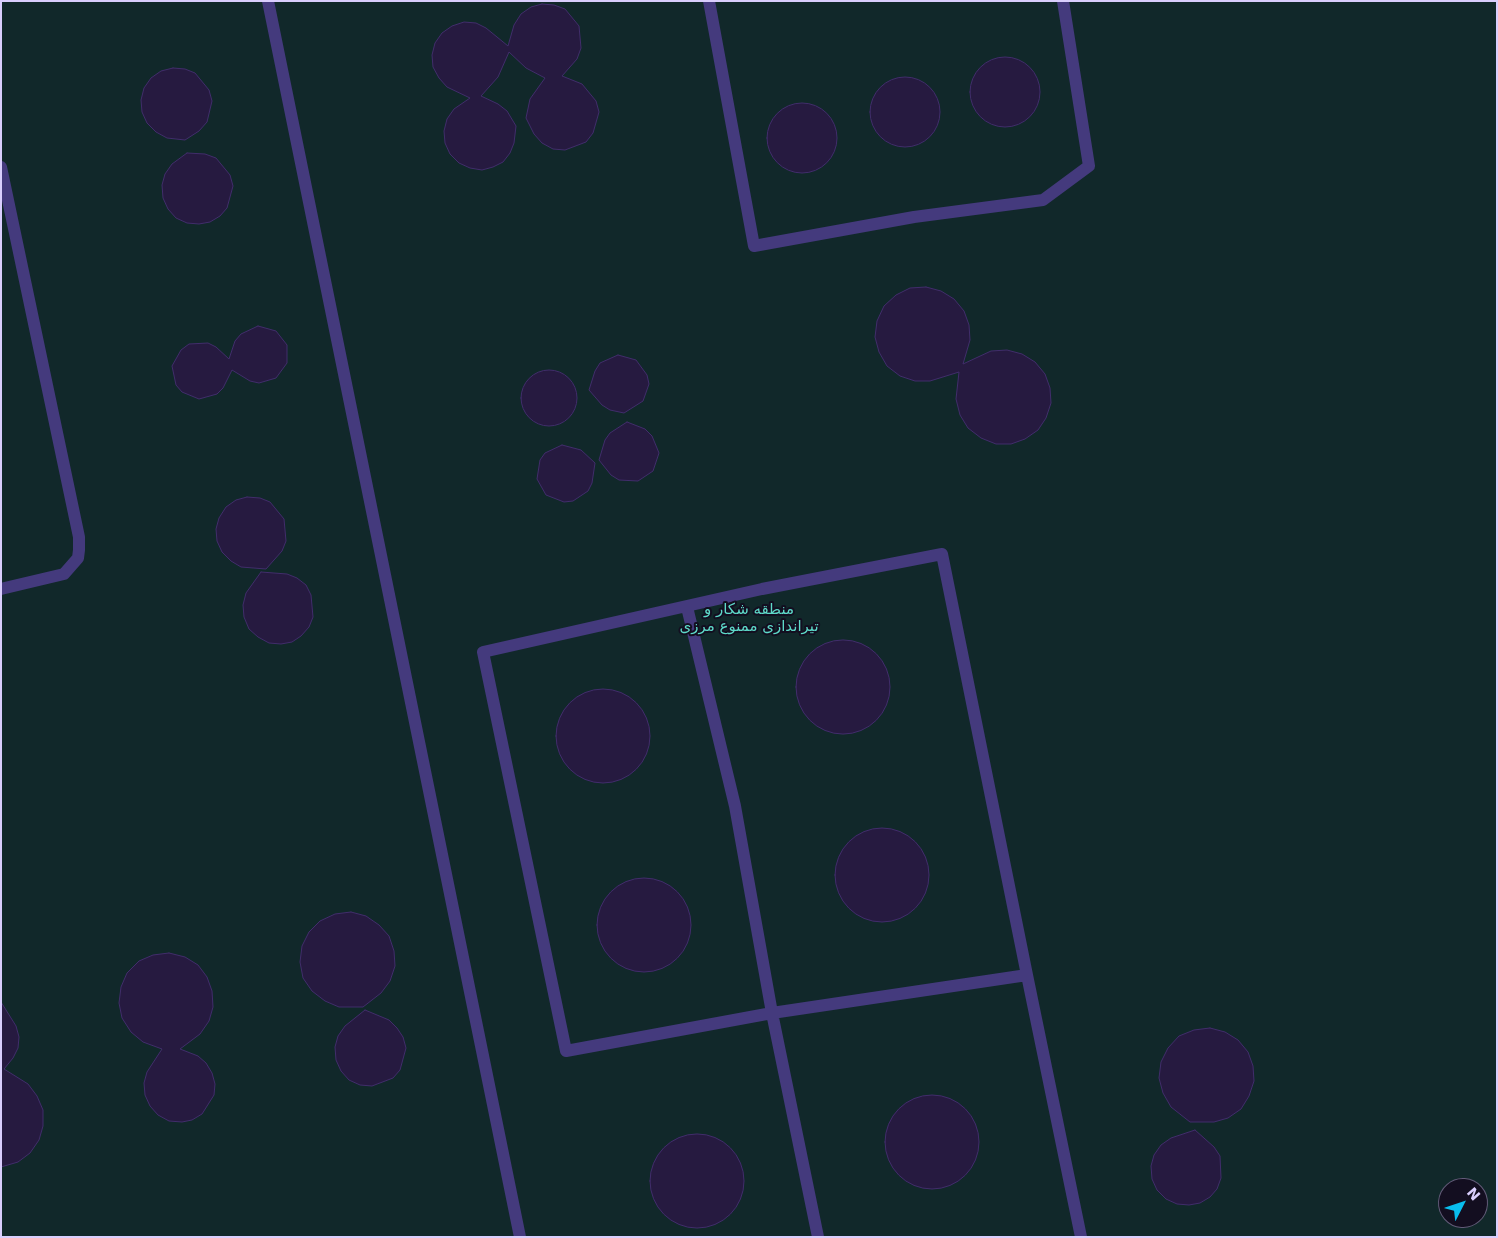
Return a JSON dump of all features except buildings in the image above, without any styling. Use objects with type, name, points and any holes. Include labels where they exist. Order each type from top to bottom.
[{"type":"street","points":[[268,1],[520,1237]]},
{"type":"street","points":[[709,1],[754,246],[914,217],[1043,200],[1089,166],[1063,1]]},
{"type":"street","points":[[1,167],[79,537],[79,550],[78,558],[64,574],[1,590]]},
{"type":"street","points":[[1028,975],[772,1013],[566,1051],[483,652],[762,589],[942,554],[1028,975],[1080,1237]]},
{"type":"street","points":[[687,607],[735,806],[772,1013],[818,1237]]},
{"type":"green space","name":"منطقه شکار و تیراندازی ممنوع مرزی","points":[[1,1],[1497,1],[1497,1237],[1,1237]]}]
